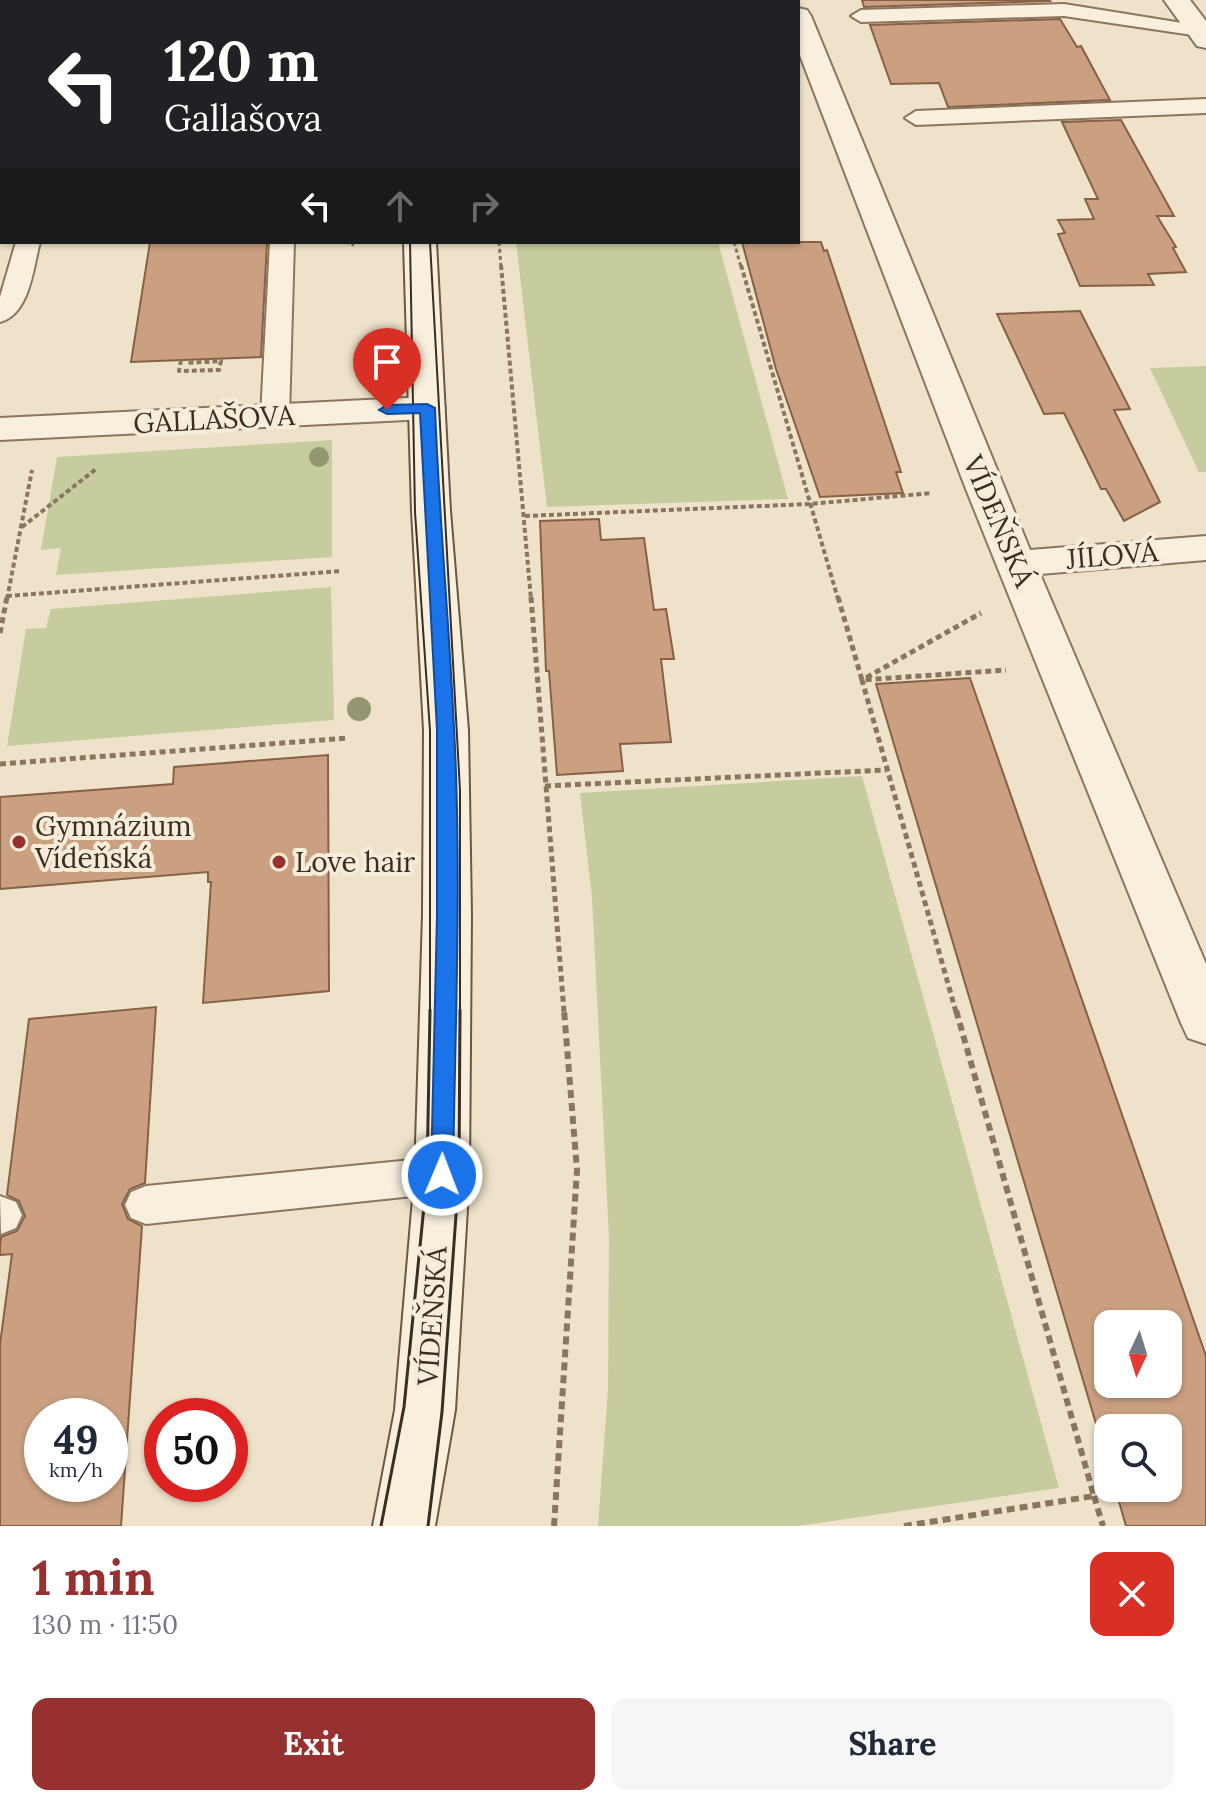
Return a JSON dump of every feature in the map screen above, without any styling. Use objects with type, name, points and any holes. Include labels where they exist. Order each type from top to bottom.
[{"type":"street","points":[[1177,0],[1203,36]]},
{"type":"street","name":"VÍDEŇSKÁ","points":[[800,21],[985,489],[1206,1023]]},
{"type":"street","name":"VÍDEŇSKÁ","points":[[404,1526],[425,1410],[442,1175],[447,915],[446,730],[431,511],[420,244]]},
{"type":"street","name":"GALLAŠOVA","points":[[0,429],[427,408]]},
{"type":"street","name":"JÍLOVÁ","points":[[1023,575],[1206,548]]},
{"type":"lane","points":[[861,16],[1064,10],[1203,36]]},
{"type":"lane","points":[[916,118],[1206,106]]},
{"type":"lane","points":[[0,314],[12,300],[27,244]]},
{"type":"lane","points":[[275,416],[282,244]]},
{"type":"lane","points":[[146,1205],[442,1175]]},
{"type":"path","points":[[499,244],[525,516],[577,1170],[554,1526]]},
{"type":"path","points":[[735,244],[1094,1496],[904,1526]]},
{"type":"path","points":[[221,361],[219,370],[179,371],[184,362],[221,361]]},
{"type":"path","points":[[0,633],[40,427]]},
{"type":"path","points":[[21,528],[98,467]]},
{"type":"path","points":[[525,516],[810,504],[985,489]]},
{"type":"path","points":[[7,596],[342,571]]},
{"type":"path","points":[[862,680],[1023,575]]},
{"type":"path","points":[[862,680],[1058,666]]},
{"type":"path","points":[[0,764],[349,738]]},
{"type":"path","points":[[545,786],[886,770]]},
{"type":"path","points":[[1096,1502],[1103,1526]]},
{"type":"green space","points":[[516,244],[719,244],[788,499],[547,507]]},
{"type":"green space","points":[[1206,366],[1206,472],[1199,472],[1150,368]]},
{"type":"green space","points":[[332,440],[332,557],[56,575],[61,548],[41,550],[57,457]]},
{"type":"green space","points":[[331,587],[334,720],[7,746],[26,629],[46,628],[51,609]]},
{"type":"green space","points":[[862,776],[1059,1488],[798,1526],[598,1526],[608,1389],[609,1237],[592,897],[580,793]]},
{"type":"building","points":[[862,0],[1049,0],[1050,1],[864,7]]},
{"type":"building","points":[[1060,19],[1077,47],[1081,46],[1110,100],[948,107],[939,83],[891,84],[870,25]]},
{"type":"building","points":[[1121,120],[1174,216],[1157,216],[1176,247],[1173,248],[1186,272],[1148,274],[1154,285],[1080,286],[1058,234],[1065,233],[1058,220],[1094,219],[1085,199],[1098,199],[1062,122]]},
{"type":"building","points":[[821,242],[824,251],[827,250],[901,472],[896,472],[903,493],[820,497],[776,369],[743,244]]},
{"type":"building","points":[[150,244],[267,244],[261,357],[131,362]]},
{"type":"building","points":[[1080,311],[1130,409],[1114,410],[1160,502],[1124,521],[1106,489],[1101,489],[1064,413],[1044,414],[997,314]]},
{"type":"building","points":[[599,519],[601,540],[644,538],[654,610],[666,609],[674,659],[661,659],[671,742],[620,744],[623,771],[557,775],[549,671],[546,671],[540,521]]},
{"type":"building","points":[[970,678],[1206,1356],[1206,1526],[1126,1526],[1119,1502],[1182,1502],[1182,1414],[1094,1414],[1094,1417],[876,684]]},
{"type":"building","points":[[328,755],[329,991],[203,1003],[211,882],[208,882],[208,872],[0,889],[0,797],[173,784],[174,767]]},
{"type":"building","points":[[156,1007],[145,1183],[130,1189],[122,1204],[128,1219],[142,1226],[128,1426],[128,1398],[24,1398],[24,1502],[123,1502],[121,1526],[0,1526],[0,1344],[12,1254],[0,1255],[0,1247],[1,1237],[17,1231],[25,1216],[19,1201],[7,1195],[29,1019]]},
{"type":"tram line","points":[[410,244],[415,512],[430,731],[430,1010]]},
{"type":"tram line","points":[[430,244],[460,791],[460,1010]]},
{"type":"tram line","points":[[381,1526],[404,1407],[427,1176],[430,1010]]},
{"type":"tram line","points":[[428,1526],[442,1412],[459,1173],[460,1010]]},
{"type":"place","name":"Gymnázium Vídeňská","points":[[19,842]]},
{"type":"place","name":"Love hair","points":[[279,862]]},
{"type":"route","points":[[387,410],[427,408],[446,730],[447,915],[442,1175]]}]
